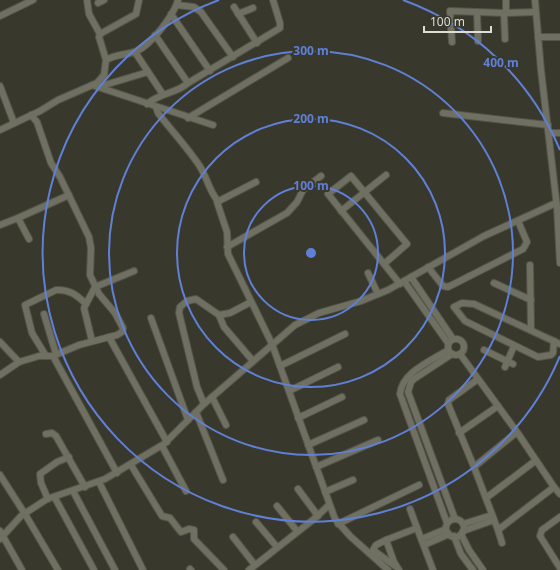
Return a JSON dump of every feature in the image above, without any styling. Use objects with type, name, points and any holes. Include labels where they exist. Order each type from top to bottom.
[{"type":"street","points":[[0,16],[33,0]]},
{"type":"street","points":[[87,0],[89,14],[100,34],[99,37],[106,60],[103,77],[95,86]]},
{"type":"street","points":[[100,34],[136,14],[138,0]]},
{"type":"street","points":[[147,104],[162,94],[180,90],[188,83],[280,28],[280,23],[273,0]]},
{"type":"street","points":[[506,0],[506,39]]},
{"type":"street","points":[[535,0],[556,204],[560,263]]},
{"type":"street","points":[[106,60],[122,53],[135,52],[145,47],[171,14],[177,2],[194,7],[201,12],[233,57]]},
{"type":"street","points":[[234,7],[256,43]]},
{"type":"street","points":[[238,14],[254,8]]},
{"type":"street","points":[[452,42],[450,10],[505,13],[536,12]]},
{"type":"street","points":[[477,12],[478,41]]},
{"type":"street","points":[[171,14],[210,71]]},
{"type":"street","points":[[155,35],[188,83]]},
{"type":"street","points":[[538,37],[560,37]]},
{"type":"street","points":[[135,52],[162,94]]},
{"type":"street","points":[[188,118],[288,58]]},
{"type":"street","points":[[0,130],[40,111],[58,100],[95,86],[148,72]]},
{"type":"street","points":[[0,86],[14,123]]},
{"type":"street","points":[[95,86],[213,125]]},
{"type":"street","points":[[156,107],[158,113],[200,166],[209,189],[217,200],[227,232],[228,254],[272,344],[324,492],[338,524],[388,570]]},
{"type":"street","points":[[443,113],[548,125]]},
{"type":"street","points":[[0,375],[19,362],[52,355],[110,337],[119,334],[123,328],[115,313],[95,287],[89,272],[91,248],[89,237],[50,160],[37,122],[31,115]]},
{"type":"street","points":[[549,133],[560,133]]},
{"type":"street","points":[[341,211],[386,175]]},
{"type":"street","points":[[227,247],[287,213],[297,202],[303,190],[321,176]]},
{"type":"street","points":[[384,264],[407,244],[351,176],[328,194],[384,264],[402,282],[429,317],[449,349],[460,354],[560,494]]},
{"type":"street","points":[[217,200],[256,182]]},
{"type":"street","points":[[0,225],[68,195]]},
{"type":"street","points":[[22,570],[1,535],[25,514],[52,498],[99,482],[131,465],[164,444],[204,404],[295,325],[307,318],[378,294],[484,236],[556,204]]},
{"type":"street","points":[[18,218],[29,239]]},
{"type":"street","points":[[428,267],[444,286],[448,287],[524,249],[527,242],[518,221]]},
{"type":"street","points":[[530,265],[531,330]]},
{"type":"street","points":[[92,342],[84,312],[86,304],[95,287],[134,271]]},
{"type":"street","points":[[368,273],[378,294]]},
{"type":"street","points":[[411,277],[453,339]]},
{"type":"street","points":[[494,283],[531,300]]},
{"type":"street","points":[[86,304],[73,292],[61,290],[56,290],[25,304],[32,333],[52,355],[117,473]]},
{"type":"street","points":[[204,404],[197,387],[179,313],[180,307],[187,301],[196,299],[219,315],[224,327],[253,361]]},
{"type":"street","points":[[219,315],[230,313],[251,302]]},
{"type":"street","points":[[468,302],[557,343],[553,353],[541,358],[465,321],[454,307],[468,302]]},
{"type":"street","points":[[429,317],[435,312]]},
{"type":"street","points":[[44,314],[52,355]]},
{"type":"street","points":[[151,318],[164,350],[188,420]]},
{"type":"street","points":[[280,366],[345,334]]},
{"type":"street","points":[[110,337],[186,491]]},
{"type":"street","points":[[453,339],[449,349],[425,368],[411,382],[408,395],[455,519],[455,530],[483,570]]},
{"type":"street","points":[[453,339],[459,339],[463,343],[464,349],[460,354]]},
{"type":"street","points":[[0,342],[19,362]]},
{"type":"street","points":[[484,350],[508,364],[514,346]]},
{"type":"street","points":[[289,390],[338,367]]},
{"type":"street","points":[[425,368],[405,379],[401,385],[400,394],[455,530],[461,554],[473,570]]},
{"type":"street","points":[[478,379],[448,402],[502,543]]},
{"type":"street","points":[[212,397],[226,425]]},
{"type":"street","points":[[298,418],[342,397]]},
{"type":"street","points":[[459,433],[498,406]]},
{"type":"street","points":[[196,412],[223,480]]},
{"type":"street","points":[[308,445],[364,420]]},
{"type":"street","points":[[474,467],[517,432]]},
{"type":"street","points":[[46,434],[52,433],[56,436],[85,487]]},
{"type":"street","points":[[316,467],[378,440]]},
{"type":"street","points":[[69,457],[57,462],[40,474],[39,478],[94,570]]},
{"type":"street","points":[[486,498],[535,461]]},
{"type":"street","points":[[131,465],[162,516],[170,518],[181,532],[189,528],[194,530],[194,538],[224,570]]},
{"type":"street","points":[[0,475],[58,570]]},
{"type":"street","points":[[324,492],[353,480]]},
{"type":"street","points":[[99,482],[143,570]]},
{"type":"street","points":[[338,524],[418,485]]},
{"type":"street","points":[[498,530],[554,487]]},
{"type":"street","points":[[298,490],[318,516]]},
{"type":"street","points":[[73,491],[115,570]]},
{"type":"street","points":[[249,570],[318,516],[329,505]]},
{"type":"street","points":[[277,506],[297,531]]},
{"type":"street","points":[[410,509],[433,570]]},
{"type":"street","points":[[560,517],[542,530],[540,536],[560,568]]},
{"type":"street","points":[[423,542],[493,518]]},
{"type":"street","points":[[455,519],[459,520],[455,530]]},
{"type":"street","points":[[256,522],[277,547]]},
{"type":"street","points":[[398,569],[373,550],[376,545],[386,540],[417,528]]},
{"type":"street","points":[[233,538],[255,565]]},
{"type":"street","points":[[386,540],[398,569]]}]
